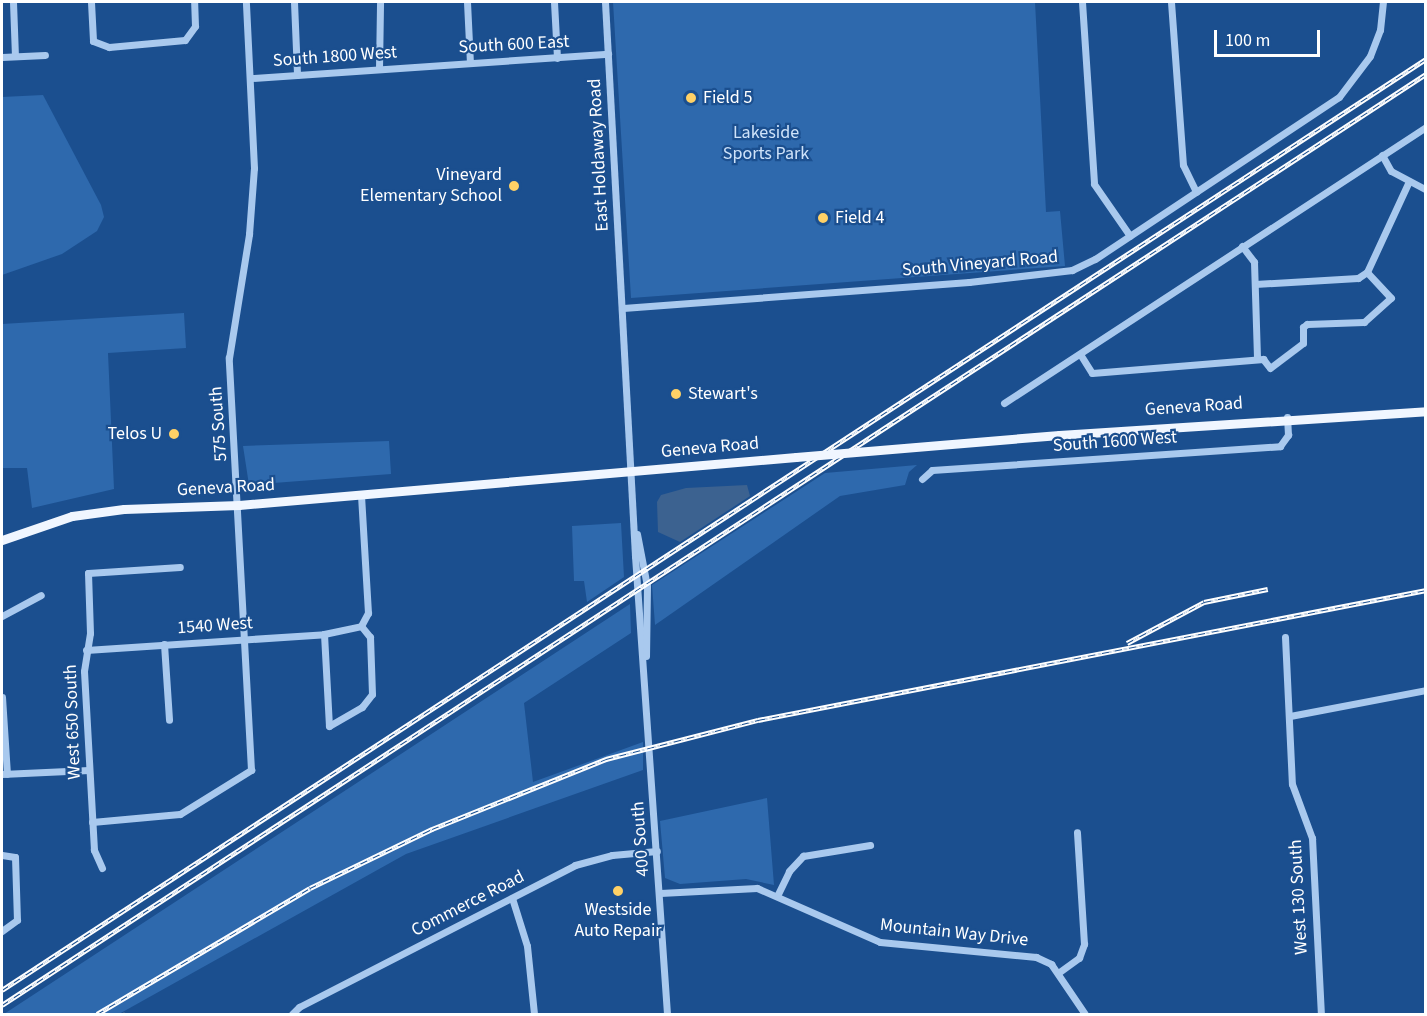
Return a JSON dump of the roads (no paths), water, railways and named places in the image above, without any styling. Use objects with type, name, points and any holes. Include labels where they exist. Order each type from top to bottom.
[{"type":"main road","name":"Geneva Road","points":[[2,540],[84,514],[124,508],[239,505],[1059,435],[1287,417],[1425,411]]},
{"type":"street","points":[[13,2],[15,56]]},
{"type":"street","points":[[91,2],[93,41],[108,47],[185,40],[195,26],[194,2]]},
{"type":"street","name":"575 South","points":[[92,822],[180,814],[251,770],[239,505],[229,358],[250,223],[254,168],[252,78],[246,2]]},
{"type":"street","points":[[294,2],[297,75]]},
{"type":"street","points":[[379,69],[380,2]]},
{"type":"street","points":[[467,2],[470,63]]},
{"type":"street","points":[[554,2],[557,58]]},
{"type":"street","name":"East Holdaway Road","points":[[605,2],[623,308]]},
{"type":"street","points":[[1082,2],[1094,184],[1130,236]]},
{"type":"street","points":[[1171,2],[1183,165],[1196,192]]},
{"type":"street","name":"South Vineyard Road","points":[[623,308],[1056,274],[1095,259],[1339,97],[1354,81],[1377,39],[1383,2]]},
{"type":"street","name":"South 600 East","points":[[421,66],[608,54]]},
{"type":"street","points":[[2,57],[45,55]]},
{"type":"street","name":"South 1800 West","points":[[252,78],[421,66]]},
{"type":"street","points":[[1004,403],[1425,127]]},
{"type":"street","points":[[1382,155],[1391,171],[1425,190]]},
{"type":"street","points":[[1255,284],[1358,278],[1367,272],[1409,181]]},
{"type":"street","points":[[1242,246],[1254,262],[1257,359]]},
{"type":"street","points":[[1080,354],[1092,373],[1257,359],[1263,359],[1270,368],[1303,343],[1303,327],[1307,324],[1364,322],[1391,298],[1367,272]]},
{"type":"street","name":"400 South","points":[[623,308],[667,1014]]},
{"type":"street","name":"South 1600 West","points":[[922,479],[933,470],[1280,446],[1288,435],[1287,417]]},
{"type":"street","points":[[324,634],[329,726],[362,707],[372,694],[370,637],[362,626],[368,613],[361,495]]},
{"type":"street","name":"West 650 South","points":[[102,868],[94,850],[89,770],[86,650],[88,573],[180,567]]},
{"type":"street","points":[[2,616],[41,595]]},
{"type":"street","name":"1540 West","points":[[86,650],[324,634],[345,632],[362,626]]},
{"type":"street","name":"West 130 South","points":[[1285,637],[1292,784],[1312,838],[1321,1014]]},
{"type":"street","points":[[164,644],[169,720]]},
{"type":"street","points":[[1290,716],[1425,690]]},
{"type":"street","points":[[2,697],[4,774],[89,770]]},
{"type":"street","points":[[1058,973],[1079,958],[1084,944],[1077,832]]},
{"type":"street","points":[[778,894],[789,871],[803,856],[870,845]]},
{"type":"street","name":"Commerce Road","points":[[292,1014],[299,1007],[591,860],[657,851]]},
{"type":"street","points":[[2,855],[15,857],[17,920],[2,931]]},
{"type":"street","name":"Mountain Way Drive","points":[[660,893],[746,886],[778,894],[880,942],[1036,957],[1051,964],[1085,1014]]},
{"type":"street","points":[[512,898],[527,946],[534,1014]]},
{"type":"railway","points":[[2,990],[1426,59]]},
{"type":"railway","points":[[2,1005],[1426,74]]},
{"type":"railway","points":[[1127,643],[1204,602],[1268,589]]},
{"type":"railway","points":[[97,1014],[310,888],[432,829],[606,759],[758,720],[1426,590]]},
{"type":"place","name":"Field 5","points":[[691,98]]},
{"type":"place","name":"Vineyard Elementary School","points":[[514,186]]},
{"type":"place","name":"Field 4","points":[[823,218]]},
{"type":"place","name":"Stewart's","points":[[676,394]]},
{"type":"place","name":"Telos U","points":[[174,434]]},
{"type":"place","name":"Westside Auto Repair","points":[[618,891]]},
{"type":"park label","name":"Lakeside Sports Park","points":[[766,144]]}]
